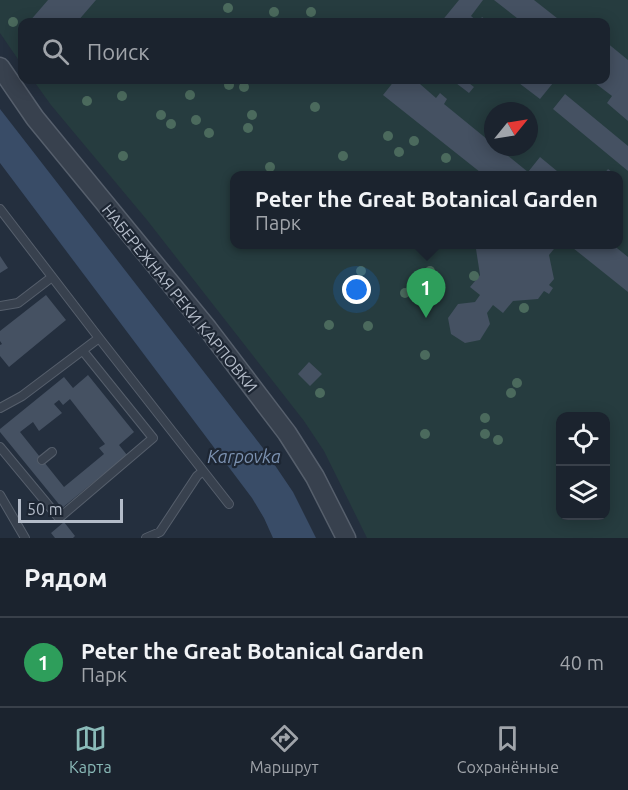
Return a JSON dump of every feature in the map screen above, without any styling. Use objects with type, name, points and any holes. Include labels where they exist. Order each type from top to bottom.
[{"type":"street","name":"НАБЕРЕЖНАЯ РЕКИ КАРПОВКИ","points":[[0,67],[35,118],[208,329],[287,433],[315,477],[346,538]]},
{"type":"lane","points":[[0,209],[229,504]]},
{"type":"lane","points":[[0,306],[18,303],[52,277]]},
{"type":"lane","points":[[0,408],[22,396],[99,338]]},
{"type":"lane","points":[[0,447],[27,472],[59,518],[153,438],[83,351]]},
{"type":"lane","points":[[42,460],[52,452]]},
{"type":"lane","points":[[146,538],[160,532],[197,476],[203,471]]},
{"type":"lane","points":[[0,495],[25,538]]},
{"type":"green space","points":[[0,0],[628,0],[628,538],[367,538],[324,451],[304,421],[147,220],[36,84],[610,84],[610,18],[18,18],[18,59],[0,33]]},
{"type":"water","name":"Karpovka","points":[[0,109],[266,452],[293,492],[316,538],[273,538],[252,498],[0,163]]},
{"type":"building","points":[[48,0],[96,0],[80,18],[32,18]]},
{"type":"building","points":[[459,0],[483,0],[471,16],[473,18],[444,18]]},
{"type":"building","points":[[494,0],[534,0],[557,18],[517,18]]},
{"type":"building","points":[[610,45],[628,60],[628,121],[607,103],[612,96],[596,84],[610,84]]},
{"type":"building","points":[[392,84],[420,84],[436,98],[440,93],[447,99],[444,104],[484,137],[484,156],[508,156],[527,171],[479,171],[383,95]]},
{"type":"building","points":[[457,84],[470,84],[474,87],[469,93]]},
{"type":"building","points":[[520,84],[552,84],[540,99]]},
{"type":"building","points":[[565,94],[628,146],[628,171],[553,109]]},
{"type":"building","points":[[540,157],[557,171],[529,171]]},
{"type":"building","points":[[476,249],[554,249],[549,255],[554,279],[549,285],[553,288],[549,294],[544,291],[538,299],[513,301],[503,313],[493,305],[487,313],[490,324],[480,340],[465,343],[451,334],[448,318],[458,304],[475,302],[480,295],[470,287],[480,275]]},
{"type":"building","points":[[574,249],[618,249],[628,257],[628,292]]},
{"type":"building","points":[[0,256],[8,268],[0,273]]},
{"type":"building","points":[[46,295],[66,320],[9,367],[0,356],[0,345],[2,344],[0,331]]},
{"type":"building","points":[[309,362],[322,374],[310,386],[298,374]]},
{"type":"building","points":[[88,375],[134,432],[119,445],[127,455],[62,508],[0,432],[0,429],[64,377],[73,388]],"holes":[[[70,399],[105,444],[99,448],[104,454],[64,487],[20,432],[33,422],[39,431],[62,413],[54,404],[59,400],[63,405]]]},
{"type":"building","points":[[64,522],[75,536],[55,538],[51,533]]},
{"type":"place","name":"Peter the Great Botanical Garden","points":[[426,318]]}]
